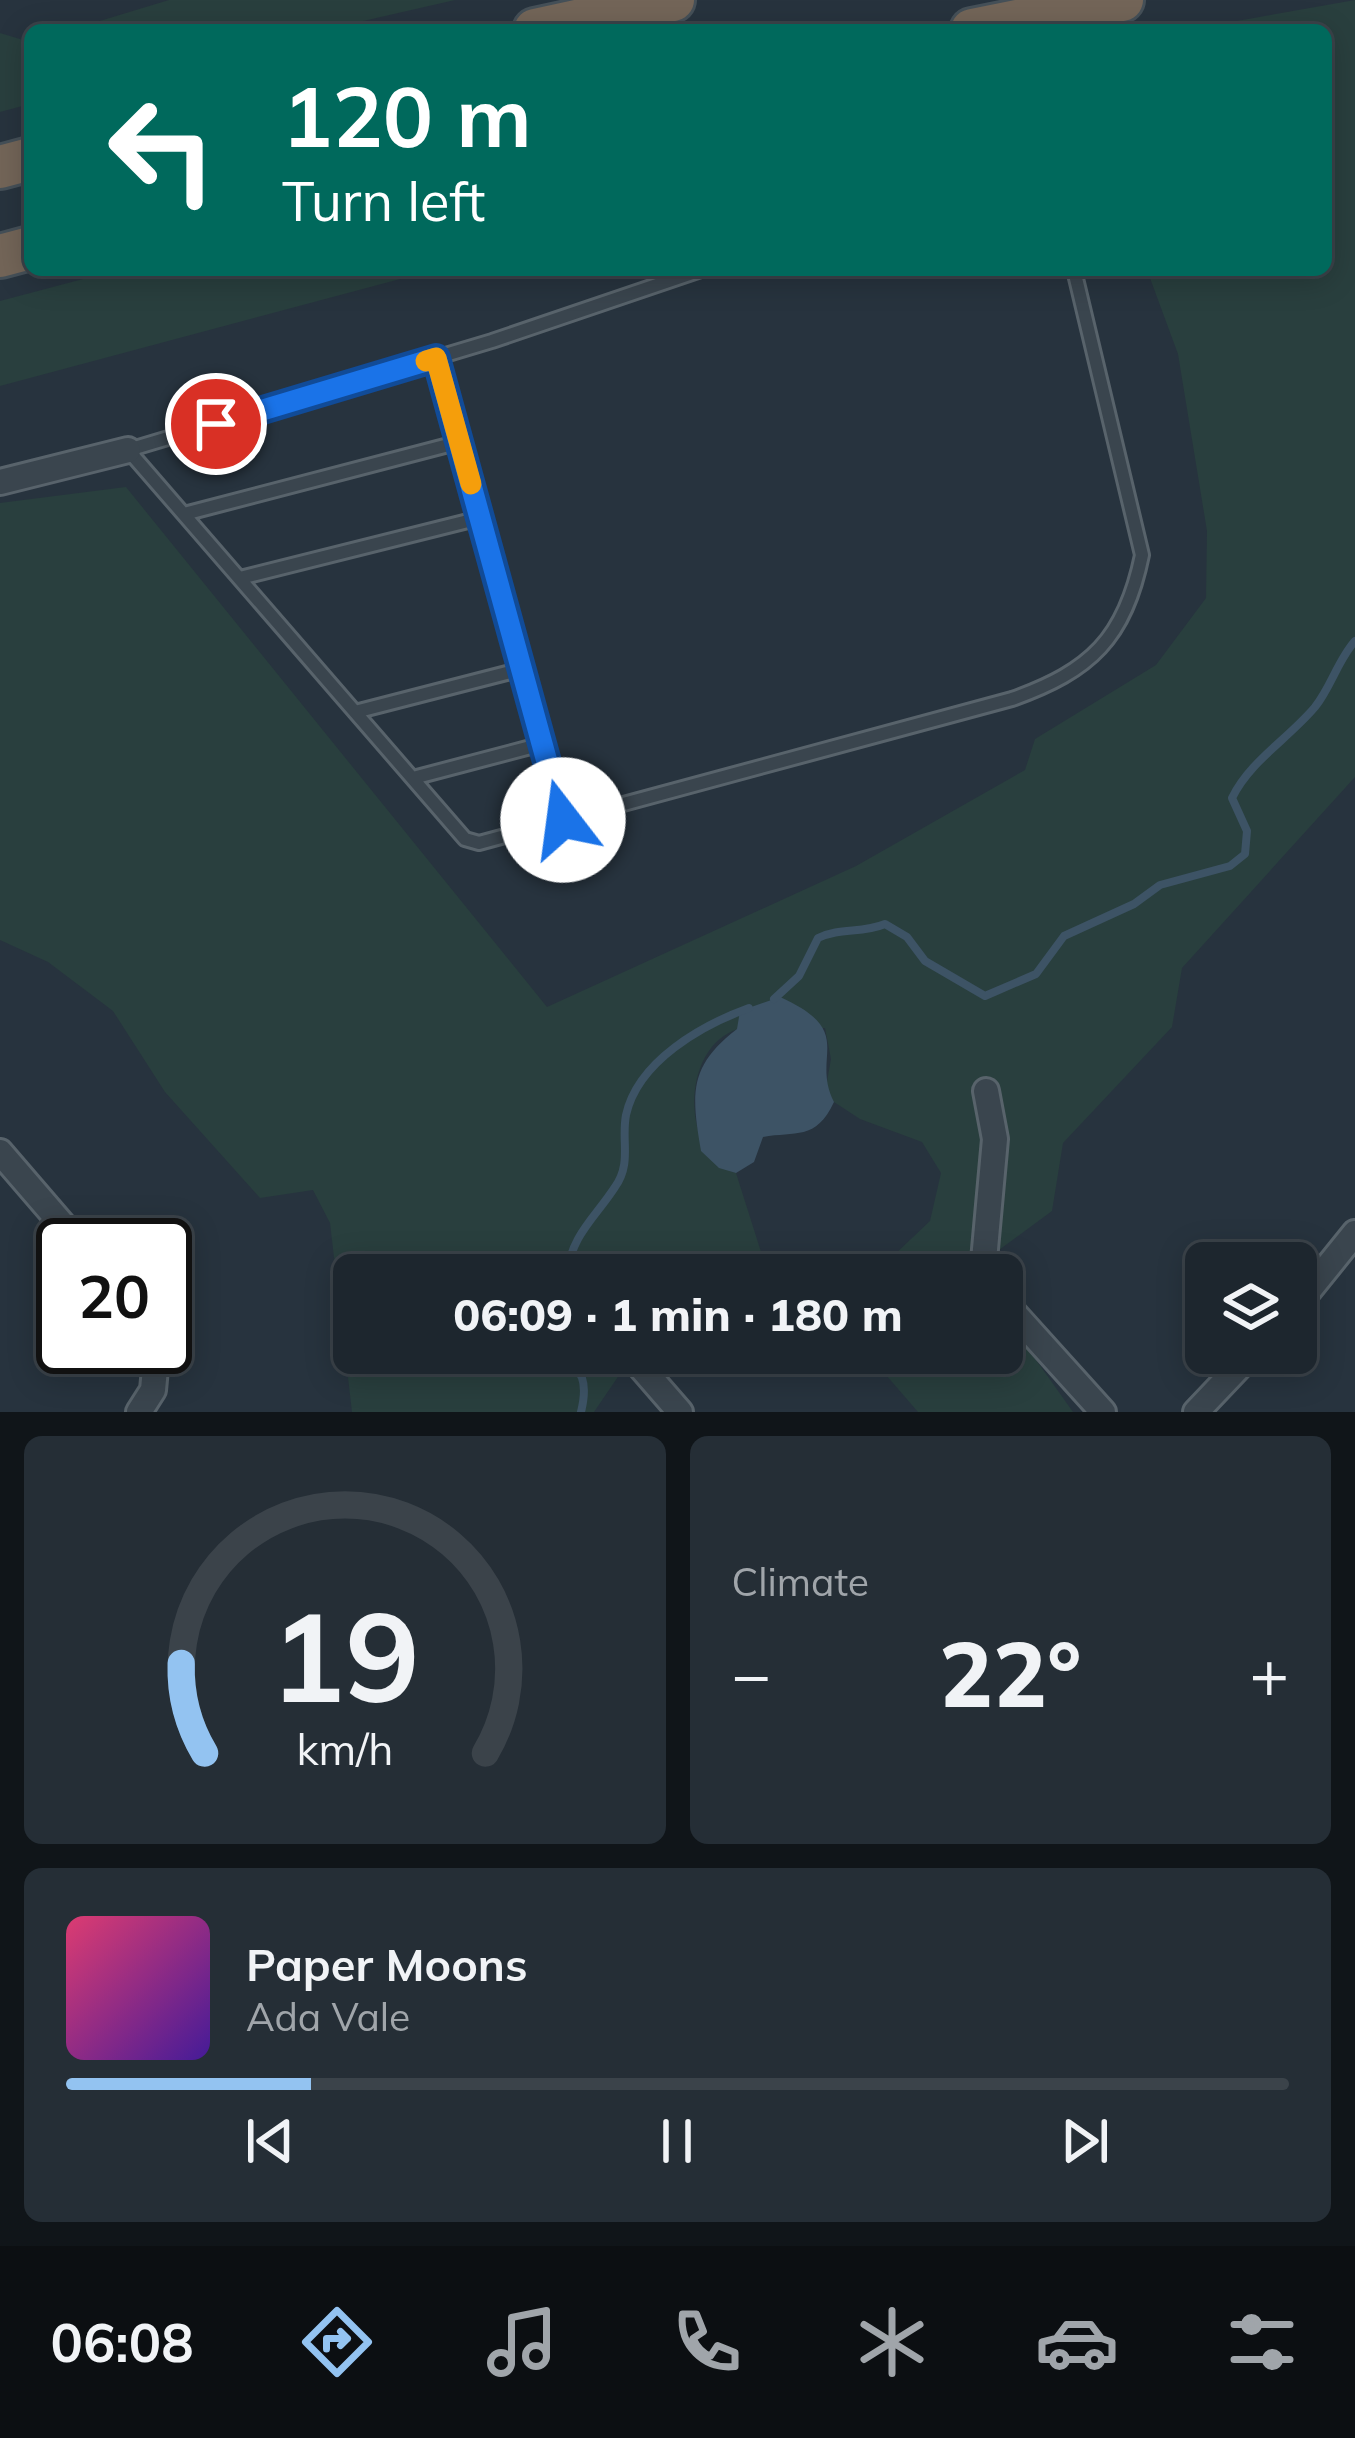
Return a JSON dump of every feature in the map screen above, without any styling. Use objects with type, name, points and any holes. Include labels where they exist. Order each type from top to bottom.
[{"type":"highway","points":[[563,24],[673,0]]},
{"type":"highway","points":[[1001,24],[1121,0]]},
{"type":"street","points":[[0,482],[128,450]]},
{"type":"street","points":[[985,1254],[995,1139],[986,1090]]},
{"type":"street","points":[[0,1152],[57,1218]]},
{"type":"street","points":[[1317,1280],[1355,1233]]},
{"type":"street","points":[[1023,1323],[1103,1412]]},
{"type":"street","points":[[139,1412],[153,1390],[155,1374]]},
{"type":"street","points":[[647,1374],[680,1412]]},
{"type":"street","points":[[1196,1412],[1232,1374]]},
{"type":"lane","points":[[683,276],[436,358],[128,450],[465,838],[479,843],[1012,699],[1059,682],[1111,640],[1133,598],[1142,554],[1075,276]]},
{"type":"lane","points":[[436,358],[563,820]]},
{"type":"lane","points":[[184,514],[460,442]]},
{"type":"lane","points":[[240,578],[480,518]]},
{"type":"lane","points":[[355,712],[522,669]]},
{"type":"lane","points":[[413,778],[542,744]]},
{"type":"green space","points":[[169,0],[455,0],[350,24],[90,24]]},
{"type":"green space","points":[[1355,0],[1355,777],[1182,968],[1172,1027],[1063,1143],[1052,1211],[993,1254],[895,1254],[930,1221],[941,1173],[922,1142],[860,1119],[834,1102],[826,1087],[831,1059],[825,1028],[769,1025],[738,1029],[719,1040],[705,1057],[694,1101],[705,1146],[718,1163],[736,1173],[762,1254],[334,1254],[330,1223],[313,1190],[260,1198],[165,1092],[113,1011],[48,962],[0,940],[0,503],[126,487],[547,1007],[856,866],[1025,770],[1035,739],[1156,665],[1206,598],[1207,531],[1178,354],[1149,276],[1332,276],[1332,24],[1220,24]]},
{"type":"green space","points":[[0,33],[24,40],[24,106],[0,112]]},
{"type":"green space","points":[[94,276],[412,276],[0,386],[0,301]]},
{"type":"green space","points":[[1023,1342],[1073,1412],[918,1412],[885,1374],[1023,1374]]},
{"type":"green space","points":[[348,1374],[620,1374],[594,1412],[352,1412]]},
{"type":"water","points":[[780,997],[804,1010],[825,1033],[826,1071],[834,1102],[812,1129],[763,1137],[754,1162],[736,1173],[719,1168],[701,1151],[697,1082],[710,1056],[737,1029],[740,1011]]},
{"type":"waterway","points":[[774,999],[799,976],[818,938],[885,924],[907,937],[925,961],[985,996],[1036,974],[1064,936],[1134,904],[1160,885],[1230,866],[1245,854],[1247,831],[1232,798],[1259,761],[1315,707],[1355,641]]},
{"type":"waterway","points":[[572,1254],[620,1178],[626,1115],[644,1078],[693,1035],[749,1008]]},
{"type":"waterway","points":[[580,1374],[584,1393],[581,1412]]},
{"type":"slow traffic","points":[[426,361],[436,358],[471,484]]},
{"type":"route","points":[[216,424],[436,358],[563,820]]}]
